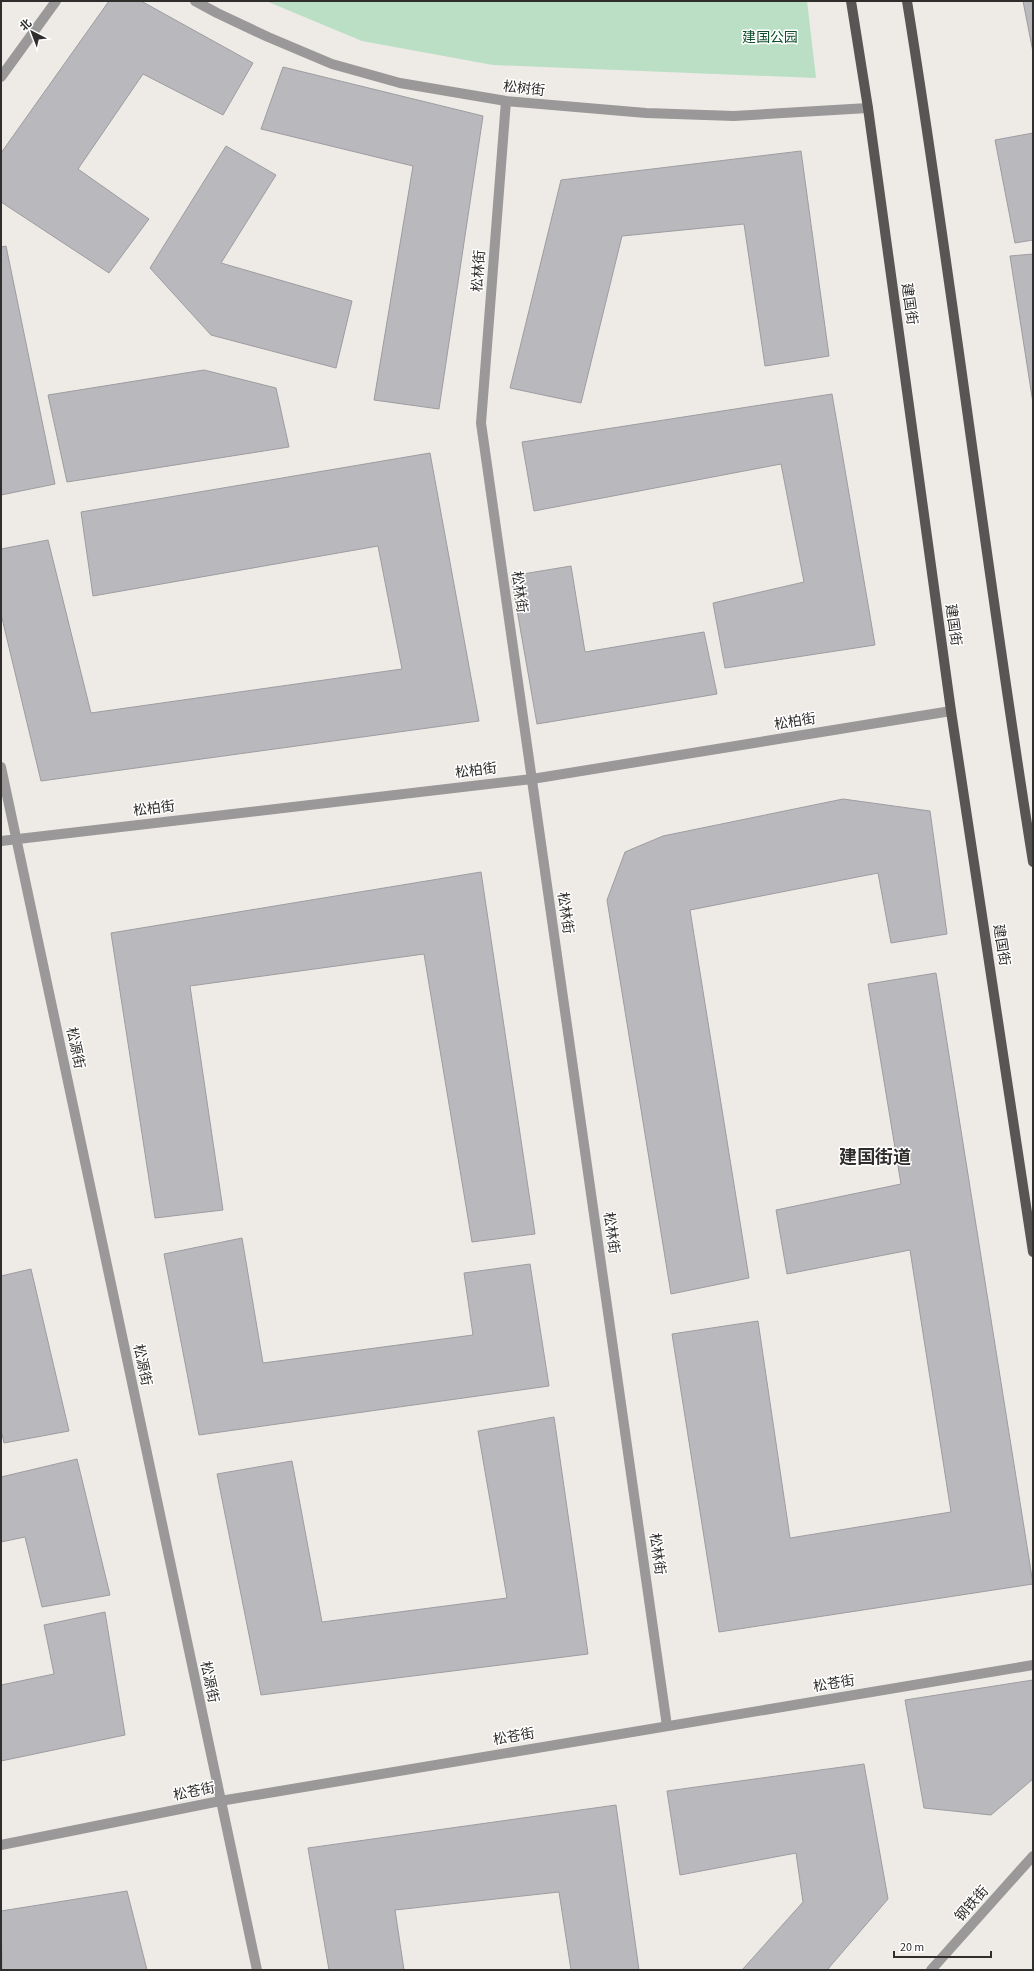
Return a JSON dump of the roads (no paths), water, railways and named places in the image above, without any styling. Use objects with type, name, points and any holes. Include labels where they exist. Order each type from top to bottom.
[{"type":"main road","name":"建国街","points":[[851,1],[868,108],[951,711],[1033,1252]]},
{"type":"main road","points":[[907,1],[923,104],[1004,684],[1033,862]]},
{"type":"street","points":[[1,77],[56,1]]},
{"type":"street","name":"松树街","points":[[195,1],[260,33],[332,64],[400,83],[506,101],[646,113],[734,116],[868,108]]},
{"type":"street","name":"松林街","points":[[506,101],[481,423],[667,1726]]},
{"type":"street","name":"松柏街","points":[[1,841],[532,779],[951,711]]},
{"type":"street","name":"松源街","points":[[1,766],[257,1970]]},
{"type":"street","name":"松苍街","points":[[1,1845],[220,1801],[1033,1665]]},
{"type":"street","name":"钢铁街","points":[[931,1970],[1033,1856]]},
{"type":"district","name":"建国街道","points":[[875,1157]]},
{"type":"park label","name":"建国公园","points":[[770,38]]}]
